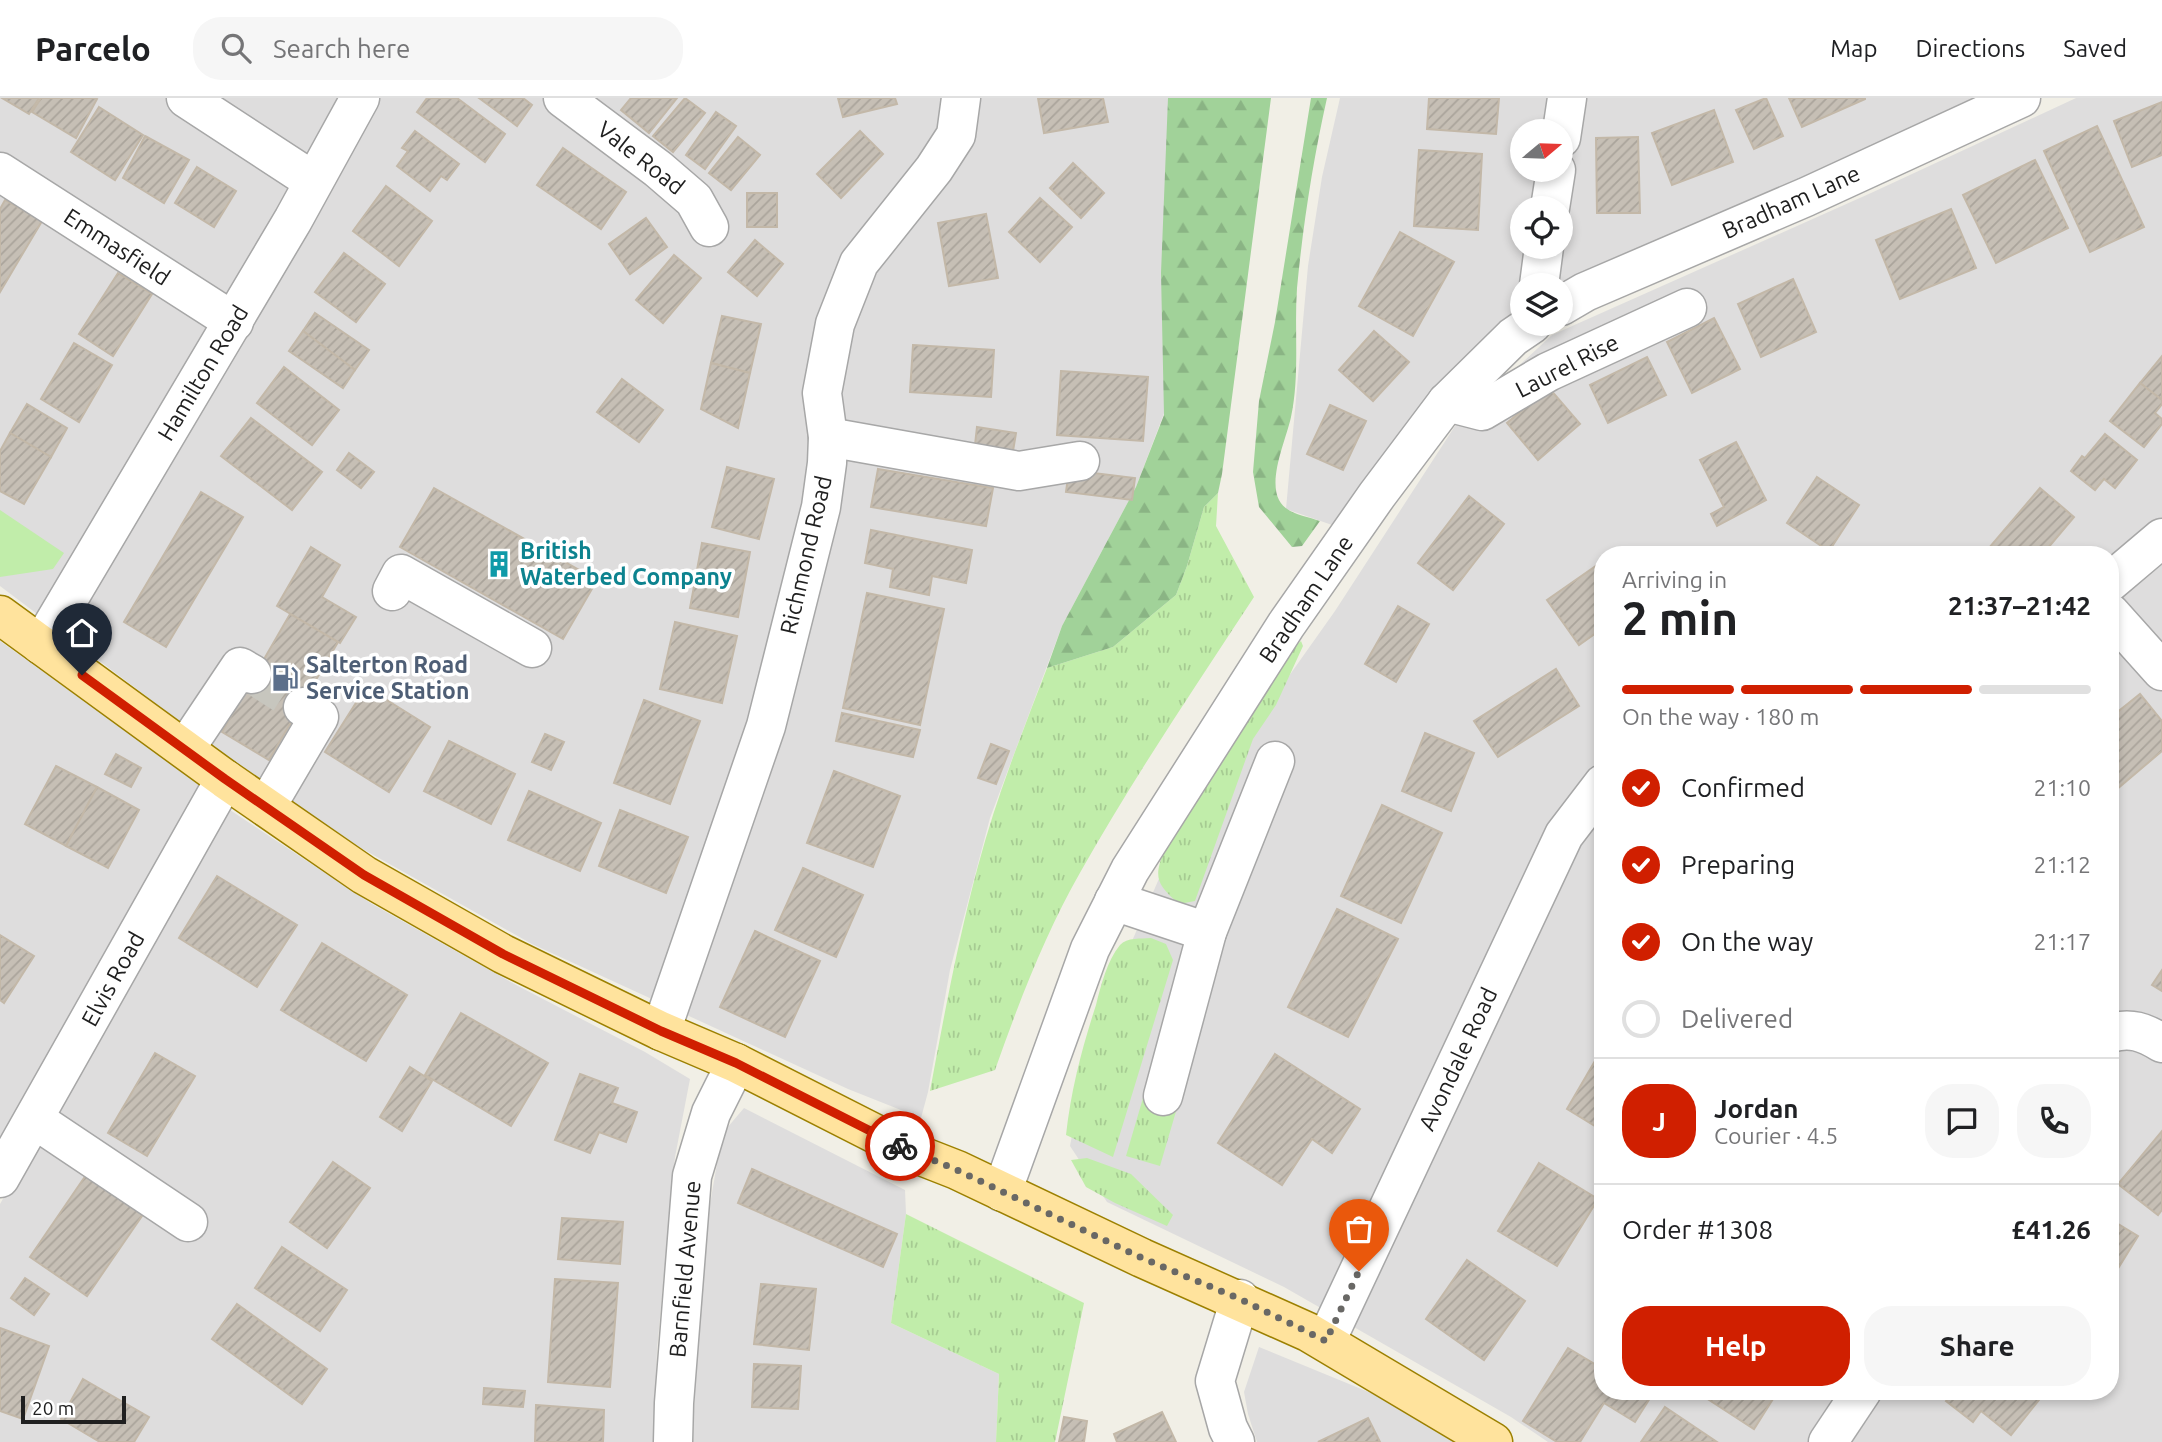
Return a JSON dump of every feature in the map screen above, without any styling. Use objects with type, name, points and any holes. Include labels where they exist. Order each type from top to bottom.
[{"type":"main road","points":[[0,615],[225,779],[364,875],[503,954],[661,1031],[736,1063],[911,1152],[957,1170],[1326,1341],[1493,1442]]},
{"type":"street","points":[[186,98],[313,181]]},
{"type":"street","name":"Hamilton Road","points":[[41,645],[234,322],[360,98]]},
{"type":"street","name":"Vale Road","points":[[563,98],[658,169],[694,200],[709,228]]},
{"type":"street","name":"Richmond Road","points":[[661,1031],[766,726],[821,507],[828,437],[822,393],[835,324],[859,263],[934,169],[956,135],[961,98]]},
{"type":"street","points":[[1564,119],[1567,98]]},
{"type":"street","name":"Bradham Lane","points":[[1573,299],[1806,197],[2021,98]]},
{"type":"street","name":"Emmasfield","points":[[0,172],[234,322]]},
{"type":"street","name":"Laurel Rise","points":[[1447,402],[1482,411],[1548,372],[1687,308]]},
{"type":"street","name":"Bradham Lane","points":[[1002,1192],[1090,949],[1130,870],[1286,625],[1377,495],[1447,402],[1514,336]]},
{"type":"street","points":[[828,437],[1019,471],[1080,461]]},
{"type":"street","points":[[2119,574],[2162,538]]},
{"type":"street","points":[[392,591],[401,574],[532,648]]},
{"type":"street","points":[[2119,623],[2162,671]]},
{"type":"street","points":[[185,749],[240,667],[253,674]]},
{"type":"street","points":[[266,807],[319,717],[303,707]]},
{"type":"street","points":[[1163,1096],[1207,932],[1275,761]]},
{"type":"street","name":"Elvis Road","points":[[0,1178],[225,779]]},
{"type":"street","name":"Avondale Road","points":[[1326,1341],[1563,835],[1594,795]]},
{"type":"street","points":[[1115,901],[1207,932]]},
{"type":"street","points":[[2119,1030],[2126,1028],[2162,1043]]},
{"type":"street","name":"Barnfield Avenue","points":[[673,1442],[692,1176],[711,1114],[736,1063]]},
{"type":"street","points":[[34,1119],[188,1222]]},
{"type":"street","points":[[1236,1442],[1228,1427],[1215,1381],[1240,1299]]},
{"type":"street","points":[[1828,1442],[1855,1400]]},
{"type":"shaded area","points":[[0,98],[1192,98],[1176,382],[1136,487],[1062,626],[990,818],[950,970],[921,1118],[848,1089],[532,944],[361,848],[231,760],[0,586]]},
{"type":"shaded area","points":[[1340,98],[1981,98],[1573,280],[1573,273],[1510,273],[1510,316],[1437,386],[1335,526],[1286,509],[1308,266],[1322,177]]},
{"type":"shaded area","points":[[2076,98],[2162,98],[2162,1442],[1548,1442],[1511,1417],[1284,1287],[1107,1202],[1070,1146],[1091,1036],[1180,830],[1335,611],[1457,423],[1551,336],[1573,336],[1573,326]]},
{"type":"shaded area","points":[[0,641],[203,786],[42,1063],[0,1142]]},
{"type":"shaded area","points":[[227,808],[372,904],[690,1079],[675,1157],[657,1350],[654,1442],[0,1442],[0,1204]]},
{"type":"shaded area","points":[[744,1108],[905,1190],[906,1214],[891,1323],[999,1374],[996,1442],[693,1442],[695,1381],[709,1210],[719,1152],[727,1128]]},
{"type":"shaded area","points":[[1259,1347],[1371,1393],[1461,1442],[1257,1442],[1244,1392]]},
{"type":"green space","points":[[1168,98],[1271,98],[1218,493],[1204,507],[1176,595],[1113,647],[1047,668],[1062,626],[1136,487],[1164,415],[1161,273]]},
{"type":"green space","points":[[1311,98],[1327,98],[1305,217],[1296,304],[1294,401],[1279,459],[1276,491],[1286,508],[1320,521],[1302,546],[1292,547],[1259,507],[1253,472],[1259,401],[1275,322]]},
{"type":"green space","points":[[1218,493],[1216,526],[1254,597],[1143,767],[1081,871],[1034,969],[995,1070],[930,1091],[978,866],[1001,791],[1047,668],[1113,647],[1176,595],[1204,507]]},
{"type":"green space","points":[[0,510],[64,553],[53,569],[0,577]]},
{"type":"green space","points":[[1301,641],[1303,646],[1276,705],[1253,739],[1195,901],[1179,904],[1165,890],[1159,878],[1159,865],[1166,846],[1293,648]]},
{"type":"green space","points":[[1151,938],[1166,944],[1173,960],[1113,1157],[1066,1135],[1071,1102],[1086,1037],[1111,958],[1123,942]]},
{"type":"green space","points":[[1143,1098],[1177,1108],[1160,1166],[1126,1156]]},
{"type":"green space","points":[[1087,1158],[1131,1174],[1173,1215],[1167,1226],[1086,1187],[1071,1160]]},
{"type":"green space","points":[[906,1214],[1084,1303],[1055,1442],[996,1442],[999,1374],[891,1323]]},
{"type":"building","points":[[2,98],[39,98],[29,114]]},
{"type":"building","points":[[41,98],[97,99],[76,138],[32,112]]},
{"type":"building","points":[[427,98],[457,98],[505,134],[485,162],[417,112]]},
{"type":"building","points":[[479,98],[523,98],[532,105],[517,126]]},
{"type":"building","points":[[631,98],[677,98],[649,133],[621,110]]},
{"type":"building","points":[[685,98],[705,113],[673,152],[653,136]]},
{"type":"building","points":[[838,98],[895,98],[897,104],[843,117]]},
{"type":"building","points":[[1038,98],[1103,98],[1108,122],[1044,133]]},
{"type":"building","points":[[1429,98],[1499,98],[1496,134],[1427,129]]},
{"type":"building","points":[[1766,98],[1783,136],[1754,149],[1736,110]]},
{"type":"building","points":[[1789,98],[1865,98],[1865,99],[1802,127]]},
{"type":"building","points":[[2162,102],[2162,155],[2132,167],[2114,121]]},
{"type":"building","points":[[99,107],[143,135],[115,180],[71,152]]},
{"type":"building","points":[[1714,110],[1733,162],[1672,185],[1652,133]]},
{"type":"building","points":[[716,112],[736,126],[705,169],[686,155]]},
{"type":"building","points":[[2097,126],[2144,227],[2090,252],[2044,151]]},
{"type":"building","points":[[415,131],[459,164],[447,180],[441,176],[430,191],[397,166],[408,151],[402,148]]},
{"type":"building","points":[[860,131],[883,154],[841,198],[817,174]]},
{"type":"building","points":[[145,136],[189,160],[164,203],[123,178]]},
{"type":"building","points":[[738,137],[760,155],[731,190],[709,173]]},
{"type":"building","points":[[1638,137],[1640,213],[1597,213],[1596,138]]},
{"type":"building","points":[[563,148],[626,192],[601,229],[537,185]]},
{"type":"building","points":[[1419,150],[1482,154],[1478,230],[1414,226]]},
{"type":"building","points":[[2035,160],[2068,228],[1996,263],[1963,195]]},
{"type":"building","points":[[1073,163],[1104,193],[1081,218],[1050,188]]},
{"type":"building","points":[[197,167],[236,191],[214,227],[175,203]]},
{"type":"building","points":[[386,186],[432,221],[399,266],[353,231]]},
{"type":"building","points":[[747,193],[777,193],[777,227],[747,227]]},
{"type":"building","points":[[1040,198],[1072,227],[1040,262],[1009,232]]},
{"type":"building","points":[[5,200],[42,221],[0,292],[0,209]]},
{"type":"building","points":[[1951,209],[1976,268],[1900,299],[1876,240]]},
{"type":"building","points":[[986,214],[998,278],[949,286],[938,223]]},
{"type":"building","points":[[646,218],[667,247],[630,274],[609,244]]},
{"type":"building","points":[[1400,232],[1454,262],[1413,336],[1359,306]]},
{"type":"building","points":[[755,240],[783,264],[757,296],[728,272]]},
{"type":"building","points":[[344,253],[385,284],[356,322],[315,292]]},
{"type":"building","points":[[674,255],[701,278],[663,323],[636,300]]},
{"type":"building","points":[[118,273],[152,294],[113,356],[79,334]]},
{"type":"building","points":[[1793,279],[1816,332],[1761,357],[1738,304]]},
{"type":"building","points":[[315,313],[369,350],[355,370],[303,331]]},
{"type":"building","points":[[722,316],[761,324],[750,373],[711,363]]},
{"type":"building","points":[[1714,318],[1740,369],[1692,393],[1667,342]]},
{"type":"building","points":[[303,331],[355,370],[343,388],[289,351]]},
{"type":"building","points":[[1374,331],[1409,362],[1373,401],[1339,370]]},
{"type":"building","points":[[74,343],[112,365],[79,422],[41,399]]},
{"type":"building","points":[[913,345],[994,350],[991,397],[910,392]]},
{"type":"building","points":[[2162,356],[2162,400],[2140,383]]},
{"type":"building","points":[[1647,357],[1666,395],[1608,423],[1590,385]]},
{"type":"building","points":[[711,363],[750,373],[738,428],[701,409]]},
{"type":"building","points":[[284,367],[339,410],[312,445],[257,403]]},
{"type":"building","points":[[1061,371],[1148,377],[1143,441],[1057,435]]},
{"type":"building","points":[[622,379],[663,410],[639,442],[597,412]]},
{"type":"building","points":[[2140,383],[2162,400],[2155,413],[2162,419],[2162,424],[2144,447],[2110,421]]},
{"type":"building","points":[[1549,388],[1580,424],[1538,460],[1507,423]]},
{"type":"building","points":[[27,404],[67,428],[51,457],[10,433]]},
{"type":"building","points":[[1330,405],[1366,421],[1343,470],[1307,454]]},
{"type":"building","points":[[251,418],[322,472],[292,510],[221,456]]},
{"type":"building","points":[[977,427],[1016,433],[1013,451],[975,445]]},
{"type":"building","points":[[10,433],[51,457],[24,504],[0,491],[0,451]]},
{"type":"building","points":[[2105,434],[2137,460],[2115,488],[2104,479],[2095,490],[2071,471]]},
{"type":"building","points":[[1736,442],[1766,500],[1717,526],[1711,514],[1724,507],[1700,460]]},
{"type":"building","points":[[349,453],[374,472],[361,488],[337,470]]},
{"type":"building","points":[[727,467],[774,479],[759,539],[712,527]]},
{"type":"building","points":[[878,469],[993,488],[986,526],[871,507]]},
{"type":"building","points":[[1069,470],[1135,478],[1132,500],[1066,492]]},
{"type":"building","points":[[1817,477],[1859,505],[1832,546],[1822,546],[1787,523]]},
{"type":"building","name":"British Waterbed Company","points":[[434,488],[597,580],[563,639],[400,547]]},
{"type":"building","points":[[2040,488],[2074,517],[2050,546],[1991,546]]},
{"type":"building","points":[[201,492],[243,517],[166,647],[124,622]]},
{"type":"building","points":[[1469,496],[1504,524],[1453,590],[1418,563]]},
{"type":"building","points":[[871,530],[972,550],[966,583],[932,576],[929,595],[890,587],[893,569],[865,563]]},
{"type":"building","points":[[702,543],[750,552],[738,617],[690,608]]},
{"type":"building","points":[[311,547],[340,565],[322,597],[356,617],[340,643],[277,606]]},
{"type":"building","points":[[1594,567],[1594,634],[1579,645],[1547,600]]},
{"type":"building","points":[[867,593],[944,609],[920,725],[843,708]]},
{"type":"building","points":[[1398,606],[1429,624],[1396,682],[1365,664]]},
{"type":"building","points":[[290,614],[338,642],[269,760],[222,732]]},
{"type":"building","points":[[675,622],[737,636],[722,703],[660,689]]},
{"type":"building","points":[[1556,669],[1579,706],[1498,757],[1474,721]]},
{"type":"building","points":[[366,687],[430,727],[389,792],[325,752]]},
{"type":"building","points":[[2140,694],[2162,721],[2162,751],[2119,787],[2119,711]]},
{"type":"building","points":[[644,700],[700,721],[670,804],[614,783]]},
{"type":"building","points":[[842,713],[920,730],[913,757],[836,741]]},
{"type":"building","points":[[1425,733],[1474,753],[1451,811],[1402,791]]},
{"type":"building","points":[[545,734],[564,742],[551,770],[532,762]]},
{"type":"building","points":[[449,741],[515,774],[491,824],[424,791]]},
{"type":"building","points":[[991,744],[1009,751],[996,784],[978,778]]},
{"type":"building","points":[[116,754],[141,768],[131,787],[105,774]]},
{"type":"building","points":[[56,766],[97,787],[66,846],[25,824]]},
{"type":"building","points":[[834,771],[900,796],[873,867],[807,843]]},
{"type":"building","points":[[97,787],[139,810],[108,868],[66,846]]},
{"type":"building","points":[[529,791],[601,823],[580,871],[508,840]]},
{"type":"building","points":[[1382,805],[1442,833],[1401,923],[1341,896]]},
{"type":"building","points":[[620,810],[688,837],[666,893],[599,866]]},
{"type":"building","points":[[803,868],[863,895],[836,957],[775,930]]},
{"type":"building","points":[[217,876],[297,925],[257,987],[179,938]]},
{"type":"building","points":[[1337,909],[1398,939],[1348,1037],[1288,1007]]},
{"type":"building","points":[[755,931],[820,961],[785,1037],[720,1007]]},
{"type":"building","points":[[0,935],[34,956],[4,1003],[0,1000]]},
{"type":"building","points":[[322,943],[407,995],[366,1061],[281,1010]]},
{"type":"building","points":[[2162,970],[2162,991],[2152,985]]},
{"type":"building","points":[[461,1013],[548,1063],[511,1126],[425,1075]]},
{"type":"building","points":[[155,1053],[195,1076],[147,1156],[108,1133]]},
{"type":"building","points":[[1275,1054],[1360,1109],[1332,1153],[1312,1139],[1282,1185],[1218,1143]]},
{"type":"building","points":[[1594,1063],[1594,1126],[1567,1109]]},
{"type":"building","points":[[410,1067],[432,1081],[402,1131],[380,1117]]},
{"type":"building","points":[[580,1074],[618,1088],[612,1103],[637,1112],[626,1142],[599,1132],[590,1153],[555,1140]]},
{"type":"building","points":[[2162,1131],[2162,1210],[2158,1215],[2119,1183]]},
{"type":"building","points":[[333,1162],[370,1188],[327,1248],[290,1222]]},
{"type":"building","points":[[1539,1163],[1594,1197],[1594,1206],[1557,1266],[1498,1231]]},
{"type":"building","points":[[752,1169],[897,1234],[883,1267],[738,1203]]},
{"type":"building","points":[[86,1175],[144,1213],[87,1296],[30,1257]]},
{"type":"building","points":[[562,1218],[623,1222],[620,1264],[558,1259]]},
{"type":"building","points":[[2119,1224],[2138,1236],[2119,1267]]},
{"type":"building","points":[[282,1247],[347,1290],[320,1331],[255,1288]]},
{"type":"building","points":[[1467,1260],[1525,1301],[1484,1360],[1426,1319]]},
{"type":"building","points":[[25,1278],[49,1294],[34,1315],[11,1298]]},
{"type":"building","points":[[555,1279],[618,1283],[610,1387],[548,1382]]},
{"type":"building","points":[[761,1284],[816,1289],[809,1350],[754,1344]]},
{"type":"building","points":[[237,1304],[327,1369],[302,1404],[212,1339]]},
{"type":"building","points":[[0,1328],[49,1346],[23,1419],[0,1411]]},
{"type":"building","points":[[1568,1348],[1594,1364],[1594,1400],[1649,1400],[1635,1422],[1604,1403],[1580,1442],[1557,1442],[1523,1421]]},
{"type":"building","points":[[754,1364],[801,1366],[798,1409],[752,1407]]},
{"type":"building","points":[[83,1379],[149,1417],[134,1442],[100,1442],[61,1419]]},
{"type":"building","points":[[484,1388],[525,1391],[523,1407],[483,1404]]},
{"type":"building","points":[[1709,1400],[1772,1400],[1754,1429]]},
{"type":"building","points":[[2039,1400],[2011,1435],[1981,1411],[1973,1422],[1946,1401]]},
{"type":"building","points":[[536,1405],[604,1410],[603,1442],[535,1442]]},
{"type":"building","points":[[1665,1407],[1717,1442],[1641,1442]]},
{"type":"building","points":[[1162,1412],[1176,1442],[1117,1442],[1114,1434]]},
{"type":"building","points":[[1064,1417],[1087,1421],[1084,1442],[1059,1442]]},
{"type":"building","points":[[1368,1418],[1380,1442],[1318,1442]]},
{"type":"tunnel","points":[[252,674],[303,707]]},
{"type":"way so far","points":[[900,1146],[957,1170],[1142,1258],[1240,1299],[1326,1341],[1359,1271]]},
{"type":"place","name":"British Waterbed Company","points":[[499,564]]},
{"type":"place","name":"Salterton Road Service Station","points":[[285,678]]},
{"type":"route","points":[[82,675],[225,779],[364,875],[503,954],[661,1031],[736,1063],[900,1146]]}]
